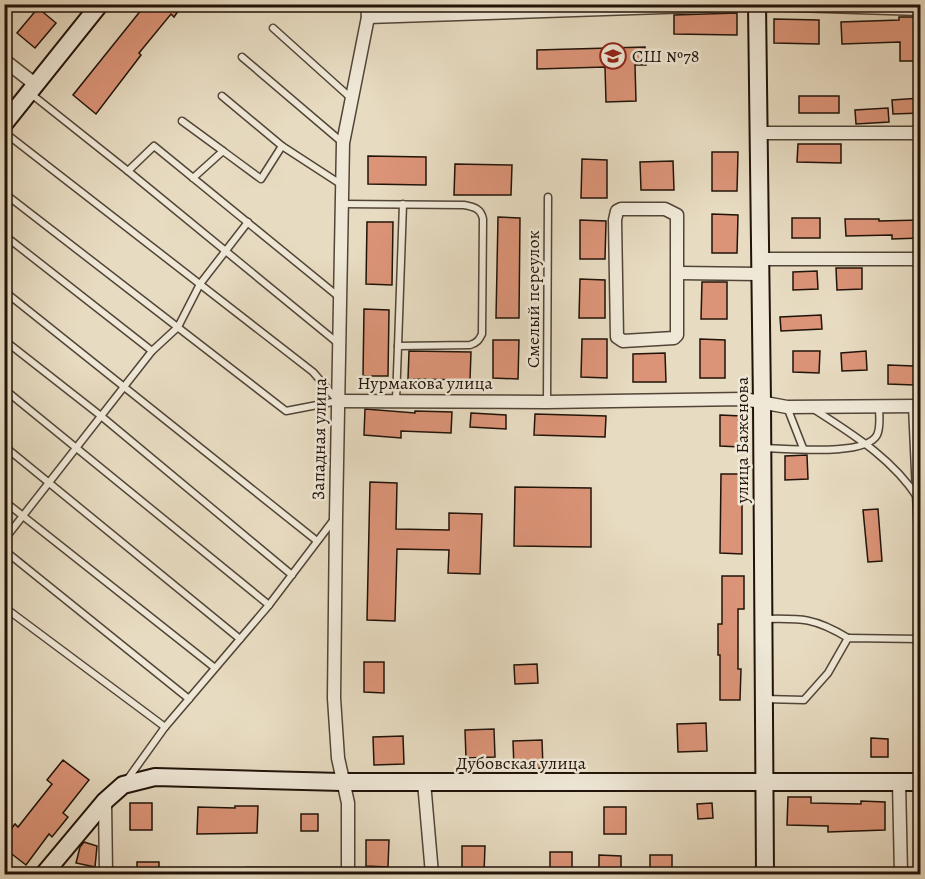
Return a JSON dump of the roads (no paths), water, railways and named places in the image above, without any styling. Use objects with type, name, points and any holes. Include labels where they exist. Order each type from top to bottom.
[{"type":"main road","points":[[4,124],[100,4]]},
{"type":"main road","name":"улица Баженова","points":[[757,4],[765,874]]},
{"type":"main road","name":"Дубовская улица","points":[[123,785],[155,777],[342,782],[921,782]]},
{"type":"main road","points":[[44,874],[105,801],[123,785]]},
{"type":"street","points":[[367,11],[752,4]]},
{"type":"street","points":[[763,4],[921,9]]},
{"type":"street","name":"Западная улица","points":[[348,874],[348,802],[338,758],[334,698],[342,185],[343,143],[367,11]]},
{"type":"street","points":[[4,60],[33,89]]},
{"type":"street","points":[[758,133],[921,133]]},
{"type":"street","points":[[621,209],[665,209],[677,215],[678,273],[676,337],[623,341],[617,337],[615,231],[617,212],[621,209]]},
{"type":"street","points":[[678,273],[760,266],[921,260]]},
{"type":"street","name":"Нурмакова улица","points":[[338,401],[547,402],[744,399],[787,407],[916,406]]},
{"type":"street","points":[[424,782],[432,874]]},
{"type":"street","points":[[899,782],[901,874]]},
{"type":"street","points":[[105,801],[106,874]]},
{"type":"street","points":[[247,874],[348,874]]},
{"type":"lane","points":[[273,28],[352,99]]},
{"type":"lane","points":[[242,57],[343,143]]},
{"type":"lane","points":[[33,89],[128,171],[339,344]]},
{"type":"lane","points":[[222,96],[282,146],[342,185]]},
{"type":"lane","points":[[182,121],[261,179],[282,146]]},
{"type":"lane","points":[[4,132],[313,372],[338,401]]},
{"type":"lane","points":[[128,171],[154,146],[340,298]]},
{"type":"lane","points":[[193,178],[223,151]]},
{"type":"lane","name":"Нурмакова улица","points":[[4,193],[286,411],[338,401]]},
{"type":"lane","name":"Смелый переулок","points":[[547,402],[548,197]]},
{"type":"lane","points":[[342,204],[465,205],[475,207],[482,212],[482,334],[475,343],[470,345],[398,346]]},
{"type":"lane","points":[[396,400],[403,204]]},
{"type":"lane","points":[[4,540],[152,351],[178,327],[200,284],[248,222]]},
{"type":"lane","points":[[4,235],[152,351]]},
{"type":"lane","points":[[4,291],[317,541]]},
{"type":"lane","points":[[4,340],[101,416],[292,575]]},
{"type":"lane","points":[[4,389],[77,446],[269,605]]},
{"type":"lane","points":[[762,447],[832,449],[866,444],[877,435],[879,406]]},
{"type":"lane","points":[[916,406],[921,580]]},
{"type":"lane","points":[[787,407],[802,448]]},
{"type":"lane","points":[[810,407],[866,444],[893,466],[918,498]]},
{"type":"lane","points":[[4,446],[240,639]]},
{"type":"lane","points":[[4,501],[215,668]]},
{"type":"lane","points":[[123,785],[165,727],[269,605],[336,517]]},
{"type":"lane","points":[[4,550],[189,699]]},
{"type":"lane","points":[[4,607],[165,727]]},
{"type":"lane","points":[[763,619],[801,618],[825,624],[848,638],[921,639]]},
{"type":"lane","points":[[763,699],[804,700],[828,673],[848,638]]},
{"type":"place","name":"СШ №78","points":[[613,56]]}]
